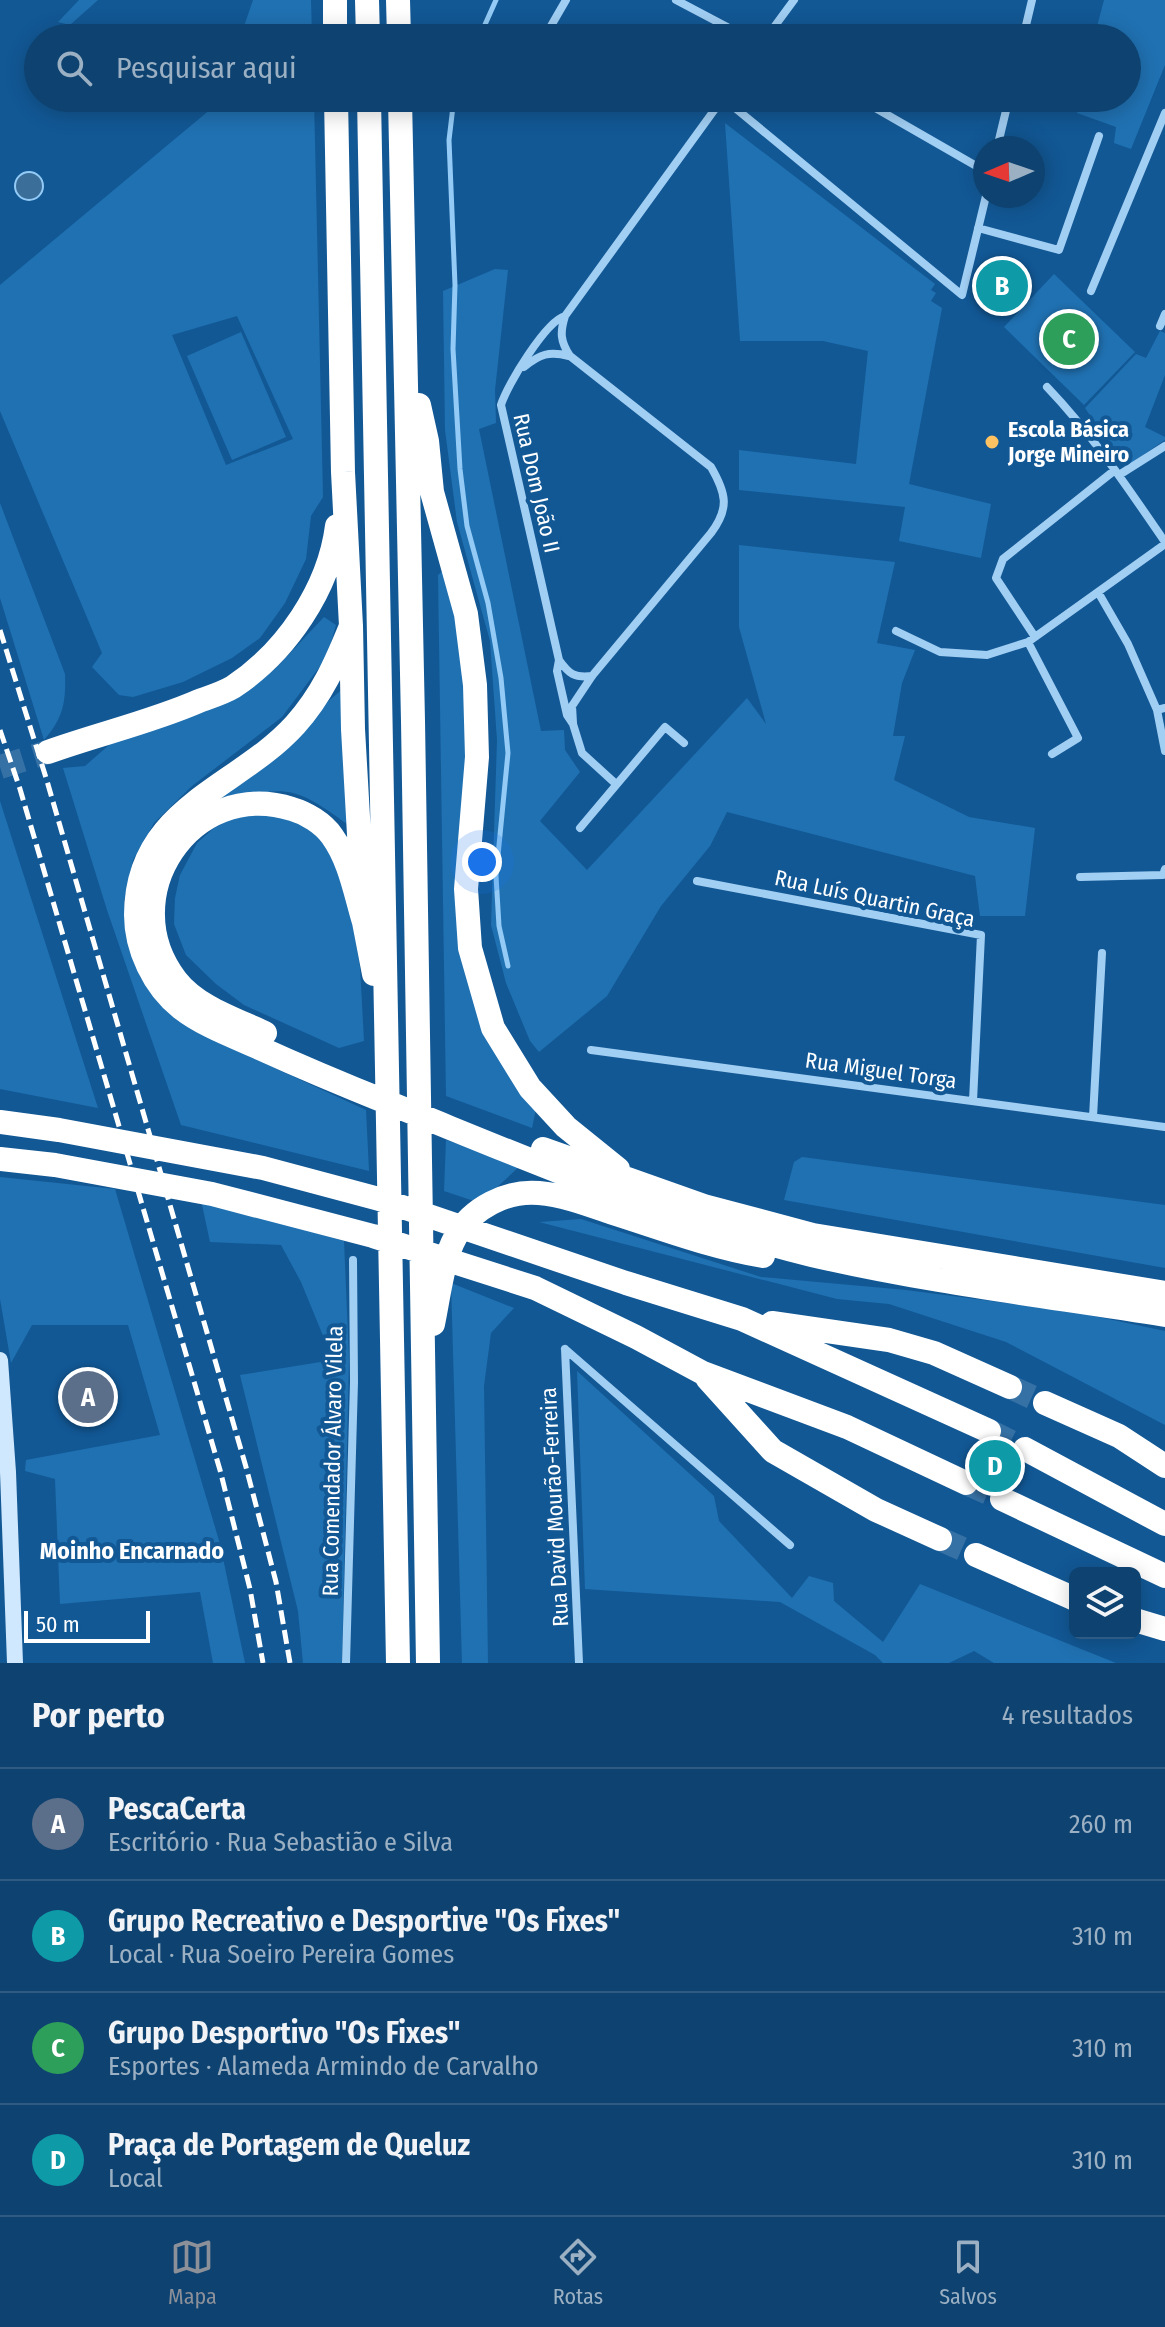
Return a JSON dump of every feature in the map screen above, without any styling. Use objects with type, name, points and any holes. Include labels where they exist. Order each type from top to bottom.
[{"type":"highway","points":[[335,0],[335,24]]},
{"type":"highway","points":[[367,0],[368,24]]},
{"type":"highway","points":[[398,0],[399,24]]},
{"type":"highway","points":[[336,112],[343,472],[364,922]]},
{"type":"highway","points":[[369,112],[398,1663]]},
{"type":"highway","points":[[400,112],[428,1663]]},
{"type":"highway","points":[[407,350],[427,441],[432,492],[466,614],[475,685],[477,757],[466,889],[470,948],[493,1028],[530,1088],[566,1127],[629,1178]]},
{"type":"highway","points":[[49,751],[181,709],[232,688],[269,657],[305,613],[334,552],[343,472]]},
{"type":"highway","points":[[351,626],[321,694],[293,728],[262,754],[191,803],[164,832],[148,857],[137,890],[135,918],[142,948],[155,981],[180,1007],[209,1026],[471,1128],[624,1199],[700,1224],[888,1271],[1165,1315]]},
{"type":"highway","points":[[327,1070],[203,1004],[177,981],[161,955],[153,919],[157,880],[173,846],[204,819],[239,805],[271,802],[305,813],[331,833],[347,861],[364,922],[386,1035]]},
{"type":"highway","points":[[0,1122],[263,1168],[379,1199],[742,1319],[989,1431]]},
{"type":"highway","points":[[471,1128],[629,1178],[704,1206],[813,1235],[1165,1293]]},
{"type":"highway","points":[[0,1159],[55,1165],[212,1194],[373,1236],[535,1288],[703,1373],[847,1427],[966,1483]]},
{"type":"highway","points":[[423,1370],[443,1272],[456,1236],[474,1212],[503,1198],[536,1192],[566,1198],[719,1248],[809,1265],[888,1271]]},
{"type":"highway","points":[[742,1319],[889,1340],[934,1353],[1010,1387]]},
{"type":"highway","points":[[703,1373],[773,1451],[876,1510],[940,1539]]},
{"type":"highway","points":[[1045,1403],[1119,1436],[1165,1466]]},
{"type":"highway","points":[[1025,1449],[1165,1524]]},
{"type":"highway","points":[[1002,1499],[1165,1576]]},
{"type":"highway","points":[[976,1555],[1069,1596]]},
{"type":"highway","points":[[1141,1622],[1165,1629]]},
{"type":"street","points":[[552,24],[566,0]]},
{"type":"street","points":[[676,0],[721,24]]},
{"type":"street","points":[[776,24],[794,0]]},
{"type":"street","points":[[1026,24],[1032,0]]},
{"type":"street","name":"Rua Dom João II","points":[[616,784],[582,753],[567,715],[557,671],[559,660],[501,405],[526,356],[556,318],[565,316],[713,112]]},
{"type":"street","points":[[740,112],[962,295],[983,208]]},
{"type":"street","points":[[882,112],[973,164]]},
{"type":"street","points":[[1000,136],[1006,112]]},
{"type":"street","points":[[1091,291],[1165,113]]},
{"type":"street","points":[[978,228],[1059,250],[1099,136]]},
{"type":"street","points":[[1160,326],[1165,314]]},
{"type":"street","points":[[565,316],[560,331],[562,345],[570,356],[711,467],[723,492],[725,505],[722,519],[592,676],[572,706],[573,724]]},
{"type":"street","points":[[523,367],[538,355],[553,352],[570,356]]},
{"type":"street","points":[[896,631],[940,652],[987,655],[1032,640],[1165,543],[1073,414],[1047,387]]},
{"type":"street","points":[[1052,754],[1078,738],[1032,640],[996,578],[1003,559],[1117,473],[1165,446]]},
{"type":"street","points":[[1098,592],[1161,709],[1165,751]]},
{"type":"street","points":[[559,660],[568,674],[592,676]]},
{"type":"street","points":[[580,828],[665,727],[684,743]]},
{"type":"street","points":[[1080,877],[1163,875],[1165,869]]},
{"type":"street","name":"Rua Luís Quartin Graça","points":[[697,881],[981,935],[973,1101]]},
{"type":"street","points":[[1093,1117],[1102,953]]},
{"type":"street","name":"Rua Miguel Torga","points":[[591,1050],[1165,1127]]},
{"type":"street","name":"Rua Comendador Álvaro Vilela","points":[[346,1663],[353,1260]]},
{"type":"street","name":"Rua David Mourão-Ferreira","points":[[579,1663],[565,1349],[790,1545]]},
{"type":"street","points":[[0,1360],[15,1663]]},
{"type":"shaded area","points":[[79,0],[98,0],[71,24],[58,22]]},
{"type":"shaded area","points":[[253,0],[311,0],[312,24],[245,24]]},
{"type":"shaded area","points":[[1104,0],[1165,0],[1165,65],[1131,149],[1114,143],[1116,127],[1077,113],[1141,112],[1141,24],[1098,24]]},
{"type":"shaded area","points":[[207,112],[314,112],[323,497],[311,516],[306,559],[285,603],[260,638],[232,658],[183,682],[133,697],[119,695],[92,667],[102,653],[0,411],[0,285]],"holes":[[[237,316],[293,439],[226,465],[172,335]]]},
{"type":"shaded area","points":[[725,123],[935,284],[931,290],[936,293],[931,301],[942,308],[909,484],[991,504],[981,558],[899,541],[905,507],[739,490],[739,450],[856,464],[868,351],[823,341],[740,341]]},
{"type":"shaded area","points":[[29,172],[39,176],[43,186],[39,196],[29,200],[19,196],[15,186],[19,176]]},
{"type":"shaded area","points":[[495,269],[508,270],[495,390],[496,423],[479,429],[541,731],[564,730],[565,750],[580,772],[540,821],[587,870],[747,698],[766,724],[739,627],[739,545],[895,562],[877,643],[915,650],[902,683],[893,736],[905,736],[894,780],[969,817],[1035,828],[1025,916],[980,916],[975,876],[727,812],[710,846],[661,906],[607,996],[539,1052],[530,1041],[506,983],[491,925],[497,740],[490,641],[457,522],[445,430],[443,291]]},
{"type":"shaded area","points":[[1054,274],[1135,352],[1084,405],[1004,327]]},
{"type":"shaded area","points":[[1160,331],[1165,333],[1165,375],[1145,427],[1165,437],[1165,440],[1125,467],[1085,408],[1136,354],[1146,358]]},
{"type":"shaded area","points":[[241,332],[286,437],[232,460],[187,356]]},
{"type":"shaded area","points":[[0,503],[65,674],[62,710],[44,740],[0,598]]},
{"type":"shaded area","points":[[447,567],[469,677],[463,943],[537,1104],[532,1128],[446,1096],[438,575]]},
{"type":"shaded area","points":[[324,617],[336,625],[327,657],[282,717],[192,786],[154,823],[133,860],[124,901],[140,977],[194,1031],[366,1110],[369,1171],[181,1125],[107,910],[63,768],[85,766],[117,738],[255,684],[275,669]]},
{"type":"shaded area","points":[[344,688],[350,826],[317,804],[292,793],[265,792],[226,800],[219,792]]},
{"type":"shaded area","points":[[0,801],[98,1108],[0,1089]]},
{"type":"shaded area","points":[[265,811],[318,831],[343,867],[360,967],[364,1041],[339,1048],[244,1005],[186,955],[174,924],[175,898],[180,875],[197,843],[214,828],[235,817]]},
{"type":"shaded area","points":[[446,1140],[522,1164],[480,1203],[444,1191]]},
{"type":"shaded area","points":[[802,1157],[1165,1205],[1165,1268],[784,1200],[794,1162]]},
{"type":"shaded area","points":[[0,1177],[115,1189],[220,1544],[245,1663],[213,1663],[200,1592],[60,1604],[55,1479],[25,1471],[26,1460],[160,1435],[128,1325],[32,1325],[11,1363],[0,1299]]},
{"type":"shaded area","points":[[201,1200],[344,1241],[349,1359],[342,1663],[303,1663],[298,1611],[240,1375],[333,1360],[301,1282],[281,1245],[210,1242]]},
{"type":"shaded area","points":[[581,1219],[761,1277],[906,1290],[1075,1312],[1165,1331],[1165,1425],[1006,1342],[889,1304],[837,1299],[539,1222]]},
{"type":"shaded area","points":[[451,1283],[514,1308],[491,1333],[484,1386],[488,1663],[462,1663]]},
{"type":"shaded area","points":[[577,1371],[714,1496],[719,1521],[792,1598],[809,1576],[833,1583],[834,1601],[883,1642],[920,1584],[1116,1663],[994,1663],[974,1651],[949,1663],[883,1663],[875,1655],[780,1602],[585,1589]]},
{"type":"waterway","points":[[485,24],[496,0]]},
{"type":"waterway","points":[[452,112],[449,140],[455,285],[453,349],[460,469],[467,526],[488,603],[501,678],[508,753],[496,876],[499,926],[508,966]]},
{"type":"tunnel","points":[[0,767],[48,752]]},
{"type":"tunnel","points":[[1010,1387],[1045,1403]]},
{"type":"tunnel","points":[[989,1431],[1025,1449]]},
{"type":"tunnel","points":[[966,1483],[1002,1499]]},
{"type":"tunnel","points":[[940,1539],[976,1555]]},
{"type":"railway","points":[[0,630],[47,781],[246,1467],[276,1582],[290,1663]]},
{"type":"railway","points":[[0,730],[220,1470],[250,1589],[263,1663]]},
{"type":"place","name":"Grupo Recreativo e Desportive \"Os Fixes\"","points":[[1002,286]]},
{"type":"place","name":"Grupo Desportivo \"Os Fixes\"","points":[[1069,339]]},
{"type":"place","name":"Escola Básica Jorge Mineiro","points":[[992,442]]},
{"type":"place","name":"PescaCerta","points":[[88,1397]]},
{"type":"place","name":"Praça de Portagem de Queluz","points":[[995,1466]]},
{"type":"district","name":"Moinho Encarnado","points":[[132,1551]]}]
